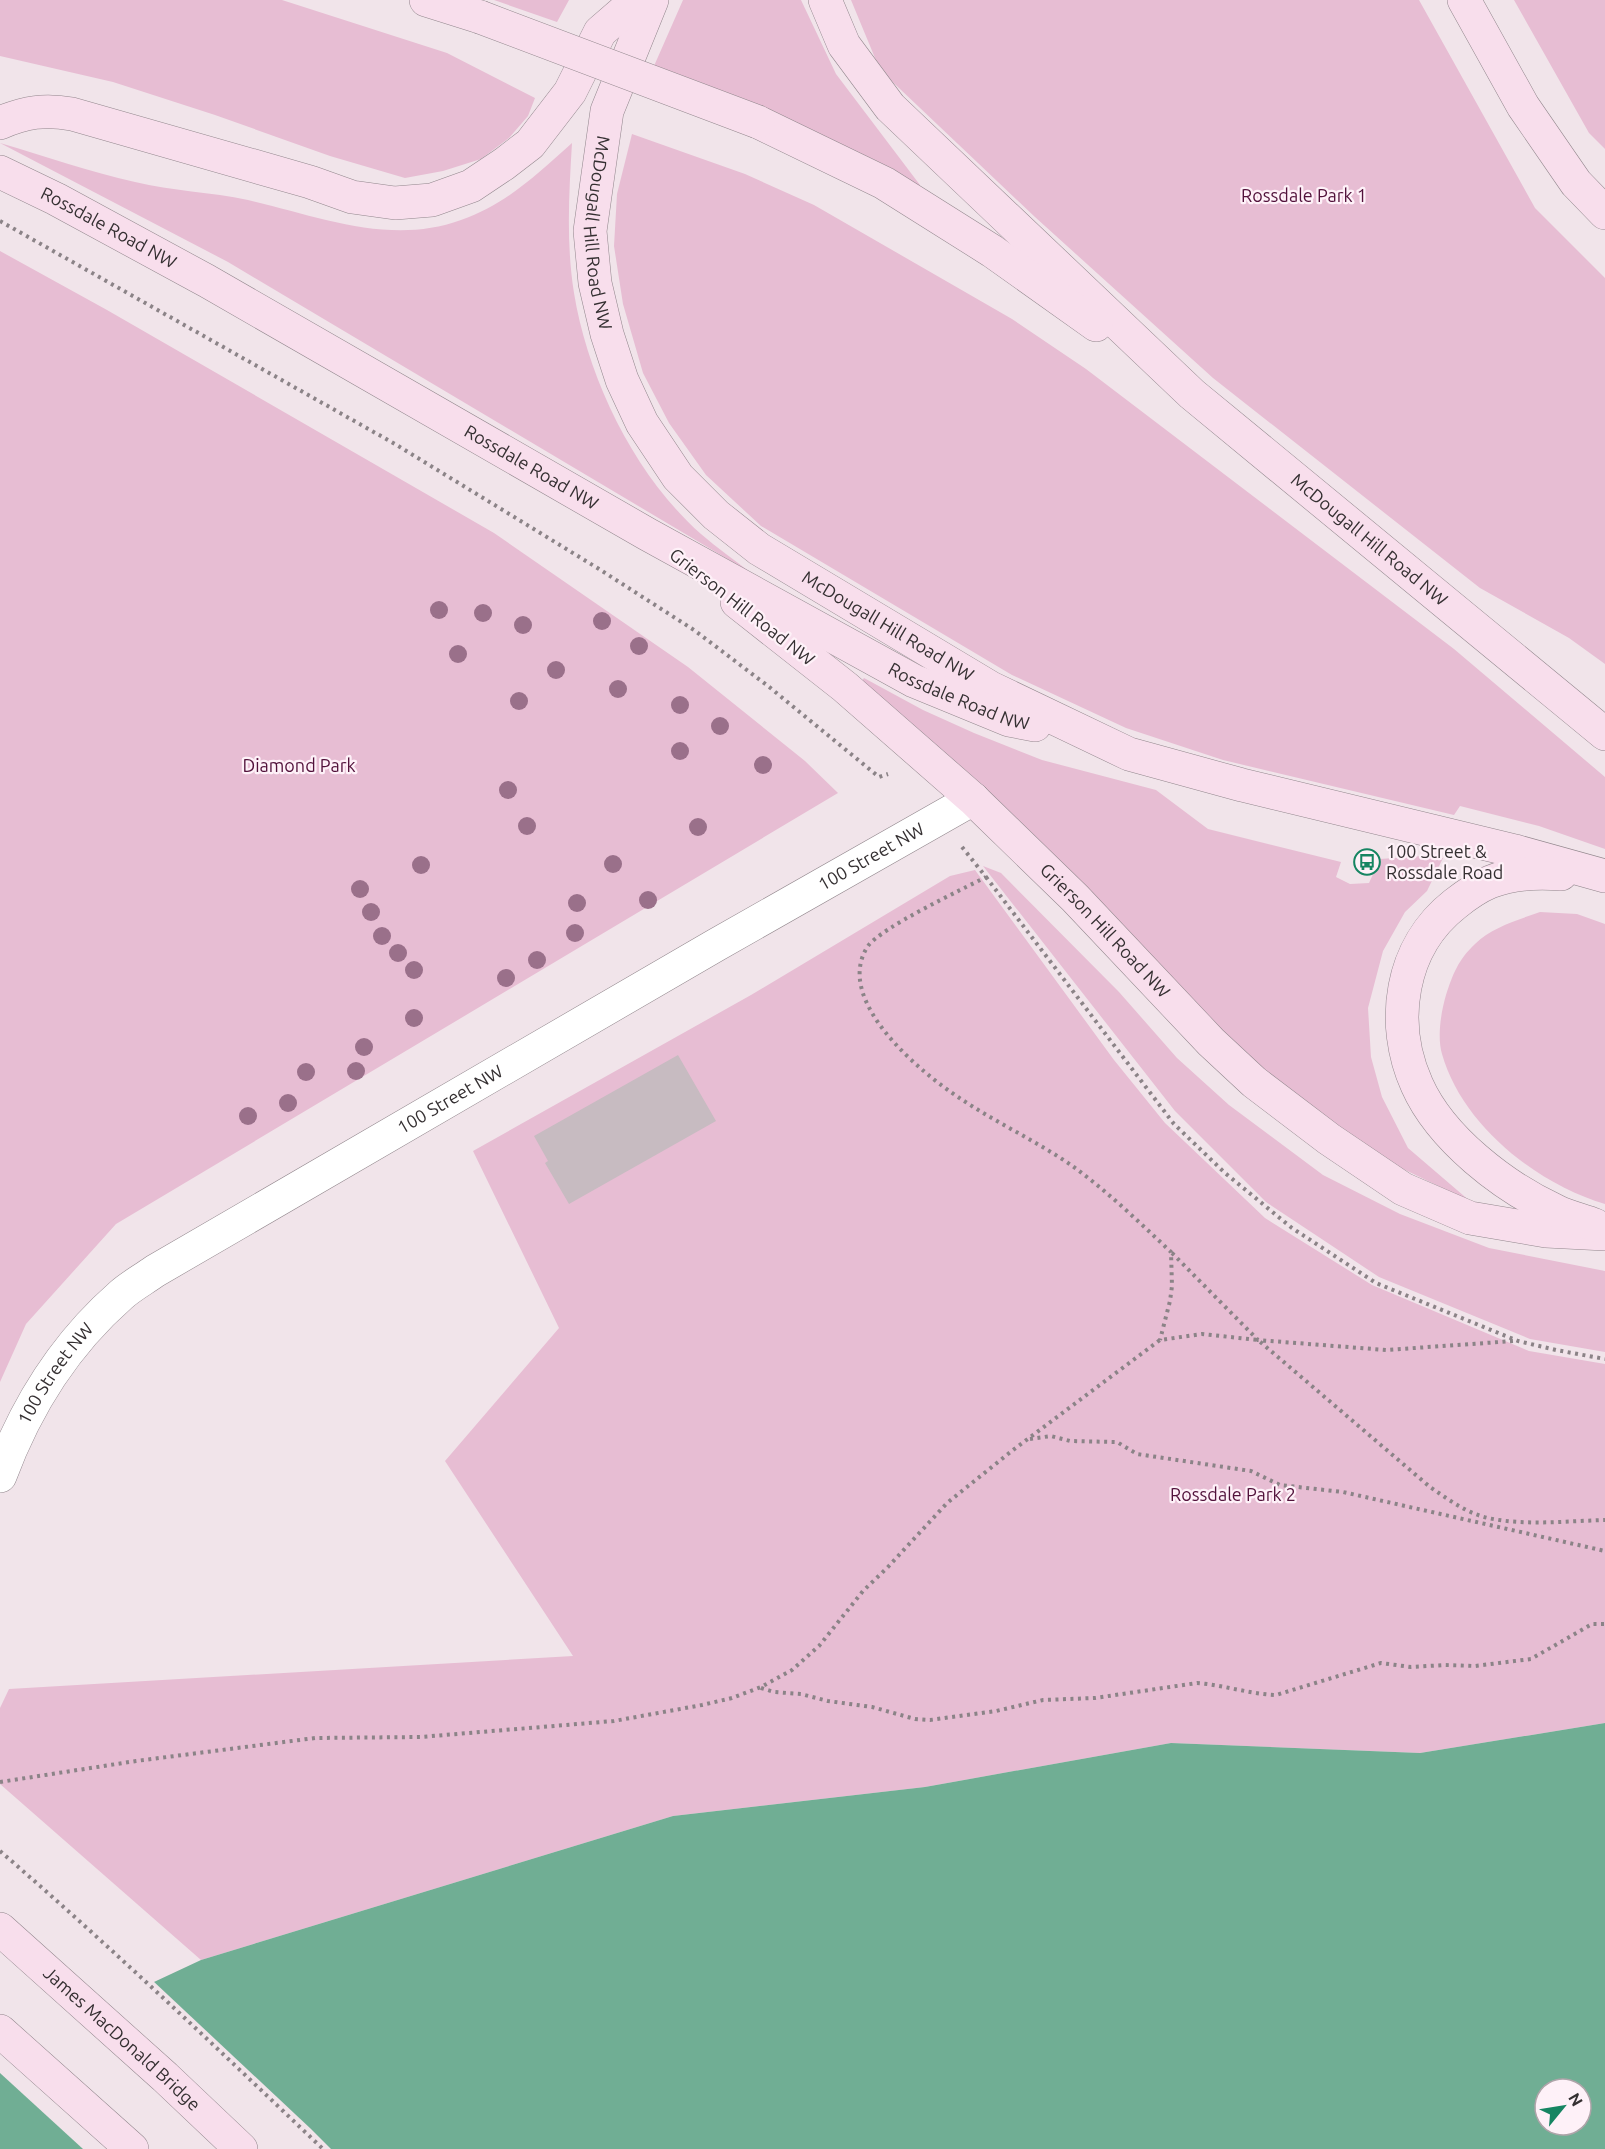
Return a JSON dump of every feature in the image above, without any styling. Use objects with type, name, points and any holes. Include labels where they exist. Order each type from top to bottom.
[{"type":"main road","points":[[426,0],[469,9],[758,122],[884,183],[992,251],[1192,394]]},
{"type":"main road","points":[[0,123],[17,116],[53,111],[72,114],[310,182],[352,197],[395,202],[432,200],[471,186],[504,165],[530,144],[570,92],[600,32],[637,0]]},
{"type":"main road","name":"McDougall Hill Road NW","points":[[652,0],[607,111],[590,231],[595,283],[607,334],[622,380],[642,423],[678,477],[716,515],[759,549],[991,688],[1129,754],[1309,802],[1504,848],[1605,876]]},
{"type":"main road","name":"McDougall Hill Road NW","points":[[825,0],[844,45],[890,106],[1192,394],[1605,734]]},
{"type":"main road","points":[[1464,0],[1523,106],[1576,183],[1605,213]]},
{"type":"main road","name":"Rossdale Road NW","points":[[0,172],[56,199],[207,281],[647,534],[914,681],[1009,720],[1075,729]]},
{"type":"main road","name":"Grierson Hill Road NW","points":[[647,534],[845,687],[973,799],[1075,898],[1211,1042],[1254,1082],[1329,1140],[1403,1189],[1470,1218],[1546,1232],[1605,1234]]},
{"type":"main road","points":[[1605,876],[1533,872],[1489,882],[1465,897],[1444,913],[1415,952],[1403,996],[1402,1018],[1404,1042],[1418,1086],[1434,1113],[1453,1136],[1496,1175],[1526,1195],[1557,1212],[1605,1228]]},
{"type":"main road","name":"James MacDonald Bridge","points":[[0,1929],[165,2077],[241,2149]]},
{"type":"main road","points":[[0,2031],[132,2149]]},
{"type":"street","name":"100 Street NW","points":[[0,1476],[28,1411],[63,1357],[96,1320],[130,1288],[175,1259],[716,945],[973,799]]},
{"type":"path","points":[[0,221],[395,444],[694,630],[768,686],[879,777]]},
{"type":"path","points":[[975,862],[1174,1124],[1225,1173],[1292,1228],[1376,1283],[1518,1341],[1605,1359]]},
{"type":"path","points":[[986,877],[895,925],[868,947],[859,970],[860,986],[866,1003],[879,1026],[928,1074],[960,1098],[1011,1130],[1047,1149],[1074,1168],[1171,1252],[1258,1340],[1430,1487],[1460,1506],[1487,1518],[1523,1522],[1605,1520]]},
{"type":"path","points":[[1160,1340],[1172,1286],[1171,1252]]},
{"type":"path","points":[[0,1782],[136,1761],[315,1738],[420,1737],[614,1721],[732,1698],[761,1687],[792,1670],[819,1646],[863,1591],[947,1503],[1160,1340],[1202,1334],[1386,1350],[1518,1341]]},
{"type":"path","points":[[1028,1439],[1051,1436],[1070,1441],[1117,1442],[1137,1454],[1251,1471],[1280,1485],[1343,1492],[1605,1551]]},
{"type":"path","points":[[761,1687],[774,1692],[801,1694],[828,1701],[872,1707],[915,1719],[930,1720],[996,1712],[1043,1700],[1095,1698],[1197,1683],[1214,1684],[1260,1695],[1276,1695],[1381,1663],[1411,1667],[1475,1666],[1531,1659],[1592,1624],[1605,1624]]},
{"type":"path","points":[[0,1851],[186,2019],[323,2149]]},
{"type":"green space","points":[[0,0],[282,0],[447,53],[535,98],[528,116],[509,138],[481,159],[443,171],[405,178],[330,156],[113,82],[0,56]]},
{"type":"green space","points":[[494,0],[569,0],[557,22]]},
{"type":"green space","points":[[683,0],[801,0],[836,74],[920,185],[654,66]]},
{"type":"green space","name":"Rossdale Park 1","points":[[851,0],[1419,0],[1535,208],[1605,278],[1605,664],[1569,638],[1480,588],[1213,378],[1035,217],[880,70]]},
{"type":"green space","points":[[1514,0],[1605,0],[1605,149],[1589,133]]},
{"type":"green space","points":[[632,134],[745,174],[814,205],[1012,319],[1086,369],[1454,649],[1605,777],[1605,849],[1539,826],[1460,806],[1454,815],[1223,760],[1126,728],[1012,675],[761,526],[706,475],[669,423],[643,373],[623,304],[614,246],[617,194]]},
{"type":"green space","points":[[0,143],[101,174],[149,185],[248,200],[354,226],[408,230],[434,227],[461,220],[493,206],[521,187],[572,143],[569,218],[571,274],[581,326],[590,359],[603,392],[636,455],[655,484],[677,511],[701,534],[751,573],[228,262]]},
{"type":"green space","name":"Diamond Park","points":[[0,251],[107,310],[494,533],[688,667],[805,761],[838,793],[116,1224],[26,1324],[0,1382]]},
{"type":"green space","points":[[864,678],[923,710],[1042,760],[1156,790],[1208,829],[1341,862],[1336,877],[1350,884],[1369,883],[1380,859],[1423,856],[1443,858],[1427,891],[1405,912],[1383,951],[1368,1008],[1371,1057],[1382,1097],[1408,1148],[1471,1202],[1356,1146],[1282,1092],[1042,844],[973,777],[861,682]]},
{"type":"green space","points":[[983,866],[1001,873],[1119,992],[1177,1058],[1229,1105],[1323,1175],[1400,1214],[1489,1248],[1605,1271],[1605,1352],[1530,1339],[1379,1277],[1266,1202],[1175,1111]]},
{"type":"green space","name":"Rossdale Park 2","points":[[975,870],[1114,1060],[1165,1123],[1265,1218],[1372,1285],[1529,1351],[1605,1364],[1605,1723],[1420,1753],[1171,1743],[925,1787],[673,1816],[201,1960],[0,1784],[0,1708],[9,1689],[573,1656],[445,1461],[559,1328],[473,1151],[751,995],[950,876]]},
{"type":"green space","points":[[1540,912],[1577,914],[1605,924],[1605,1204],[1579,1195],[1554,1182],[1506,1148],[1484,1127],[1466,1105],[1452,1080],[1442,1054],[1440,1032],[1443,1009],[1451,980],[1460,962],[1475,944],[1489,933]]},
{"type":"shaded area","points":[[1605,1723],[1605,2149],[0,2149],[0,2054],[201,1960],[673,1816],[925,1787],[1171,1743],[1420,1753]]},
{"type":"pier","points":[[152,1980],[331,2149],[83,2149],[0,2073],[0,2050]]},
{"type":"building","points":[[678,1055],[716,1121],[569,1204],[545,1163],[548,1161],[534,1136]]},
{"type":"place","name":"100 Street & Rossdale Road","points":[[1367,862]]}]
